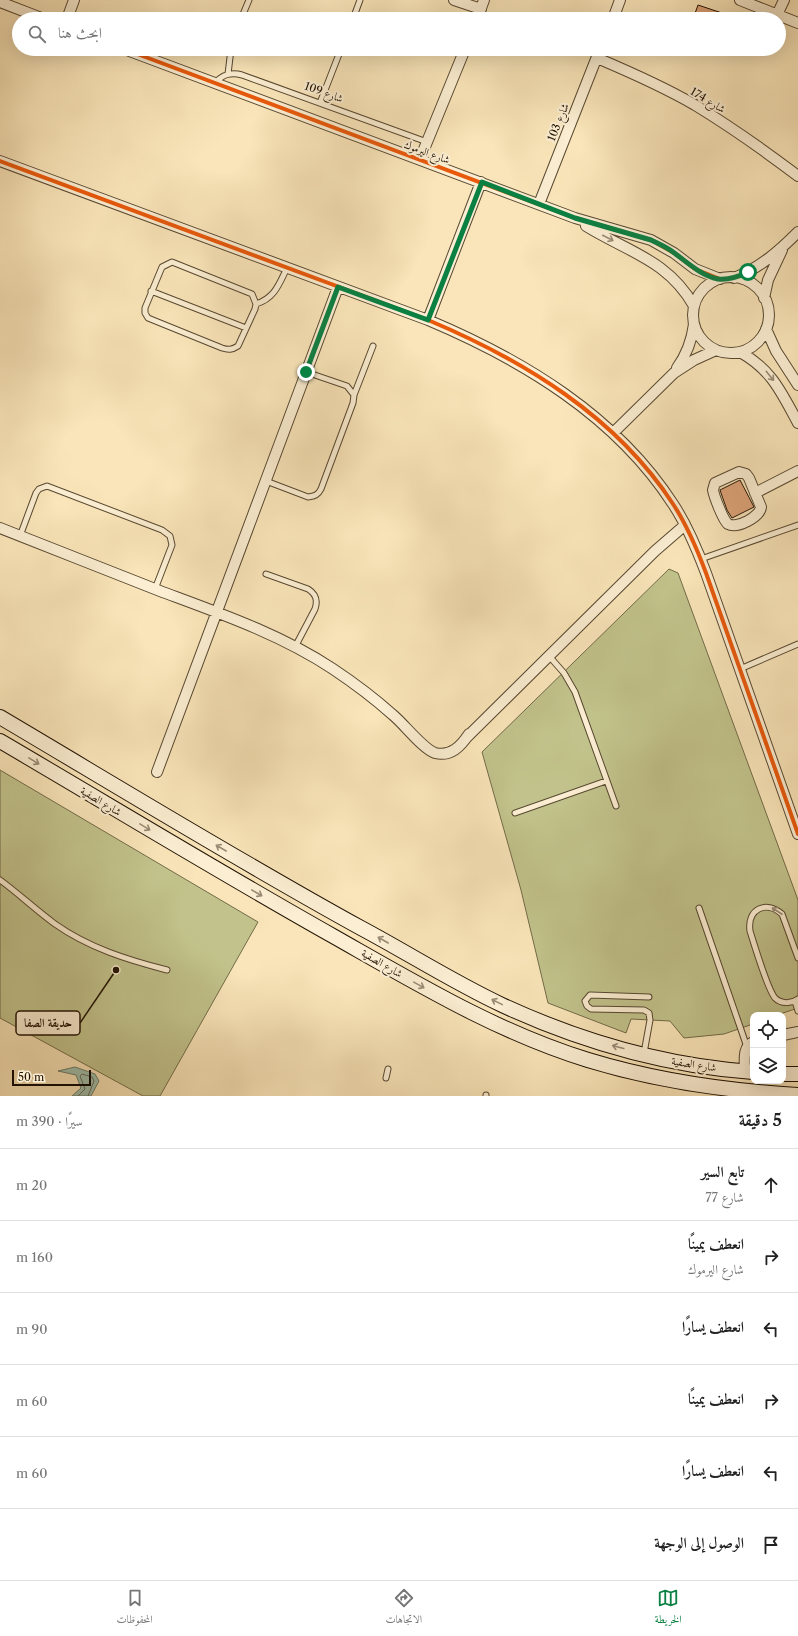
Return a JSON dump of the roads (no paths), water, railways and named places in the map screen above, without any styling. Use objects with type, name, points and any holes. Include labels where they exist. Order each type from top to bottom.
[{"type":"main road","name":"شارع الصفية","points":[[0,717],[272,878],[458,983],[501,1004],[592,1040],[644,1054],[678,1061],[749,1071]]},
{"type":"main road","name":"شارع الصفية","points":[[0,741],[253,890],[419,985],[486,1020],[520,1035],[587,1059],[640,1074],[725,1089],[798,1095]]},
{"type":"main road","points":[[587,1059],[585,1051],[592,1040]]},
{"type":"main road","points":[[786,1074],[798,1074]]},
{"type":"street","points":[[70,12],[74,0]]},
{"type":"street","points":[[454,0],[477,12]]},
{"type":"street","points":[[616,12],[620,0]]},
{"type":"street","points":[[740,0],[770,12]]},
{"type":"street","points":[[778,12],[784,0]]},
{"type":"street","points":[[0,2],[26,12]]},
{"type":"street","points":[[786,18],[798,23]]},
{"type":"street","name":"شارع اليرموك","points":[[143,56],[575,218],[651,240],[674,252],[695,269],[720,279]]},
{"type":"street","points":[[420,159],[462,56]]},
{"type":"street","name":"شارع 103","points":[[538,204],[598,56]]},
{"type":"street","name":"شارع 174","points":[[604,56],[630,72],[695,105],[764,150],[798,176]]},
{"type":"street","points":[[0,161],[428,320],[494,350],[526,368],[557,388],[613,433],[646,466],[674,504],[701,559],[798,834]]},
{"type":"street","points":[[428,320],[482,182]]},
{"type":"street","name":"شارع اليرموك","points":[[575,218],[600,234],[644,256],[667,272],[683,288],[694,306]]},
{"type":"street","points":[[674,373],[688,350],[694,324],[694,306],[701,292],[706,286],[720,279],[734,278],[761,265],[798,232]]},
{"type":"street","points":[[764,298],[768,280],[785,245]]},
{"type":"street","points":[[694,324],[702,339],[716,350],[732,353],[740,352],[756,343],[766,328],[768,308],[764,298],[752,284],[734,278]]},
{"type":"street","points":[[157,772],[338,287]]},
{"type":"street","points":[[766,328],[776,351],[798,385]]},
{"type":"street","points":[[613,433],[674,373],[694,360],[716,350]]},
{"type":"street","points":[[740,352],[760,365],[768,373],[775,382],[798,423]]},
{"type":"street","points":[[755,493],[798,471]]},
{"type":"street","points":[[739,472],[746,474],[755,493],[761,507],[758,515],[732,526],[726,522],[713,490],[715,483],[739,472]]},
{"type":"street","points":[[0,528],[216,612],[296,647],[334,670],[372,696],[420,741],[423,746],[435,753],[448,753],[460,747],[469,734],[655,551],[685,525]]},
{"type":"street","points":[[786,1035],[798,1032]]},
{"type":"street","points":[[749,1071],[750,1044]]},
{"type":"lane","points":[[244,12],[249,0]]},
{"type":"lane","points":[[356,12],[360,0]]},
{"type":"lane","points":[[214,83],[220,77],[228,74],[230,56]]},
{"type":"lane","points":[[320,103],[338,56]]},
{"type":"lane","name":"شارع 109","points":[[228,74],[242,75],[427,142]]},
{"type":"lane","points":[[172,262],[247,291],[252,294],[256,304],[238,346],[228,350],[148,318],[145,314],[144,308],[151,291],[162,267],[172,262]]},
{"type":"lane","points":[[256,304],[268,299],[273,294],[287,268]]},
{"type":"lane","points":[[151,291],[246,328]]},
{"type":"lane","points":[[266,481],[308,497],[318,494],[324,482],[353,403],[354,395],[373,346]]},
{"type":"lane","points":[[306,372],[347,386],[354,395]]},
{"type":"lane","points":[[20,536],[36,493],[42,486],[47,486],[162,530],[170,536],[172,544],[155,589]]},
{"type":"lane","points":[[701,559],[798,525]]},
{"type":"lane","points":[[266,574],[308,589],[313,592],[316,597],[317,603],[315,609],[296,647]]},
{"type":"lane","points":[[740,669],[798,644]]},
{"type":"lane","points":[[549,656],[564,673],[575,692],[616,806]]},
{"type":"lane","points":[[515,813],[606,781]]},
{"type":"lane","points":[[0,880],[38,912],[76,937],[118,956],[167,970]]},
{"type":"lane","points":[[798,958],[782,914],[777,909],[770,907],[762,908],[756,911],[751,917],[749,924],[750,931],[772,994],[782,1002],[796,1000],[798,1011]]},
{"type":"lane","points":[[699,908],[750,1044]]},
{"type":"lane","points":[[644,1054],[650,1020],[649,1013],[644,1010],[592,1009],[587,1006],[585,1001],[590,995],[649,997]]},
{"type":"lane","points":[[386,1078],[388,1069]]},
{"type":"water","points":[[75,1067],[95,1074],[99,1081],[91,1096],[72,1096],[81,1088],[76,1075],[58,1071]]},
{"type":"place","name":"حديقة الصفا","points":[[116,970]]}]
